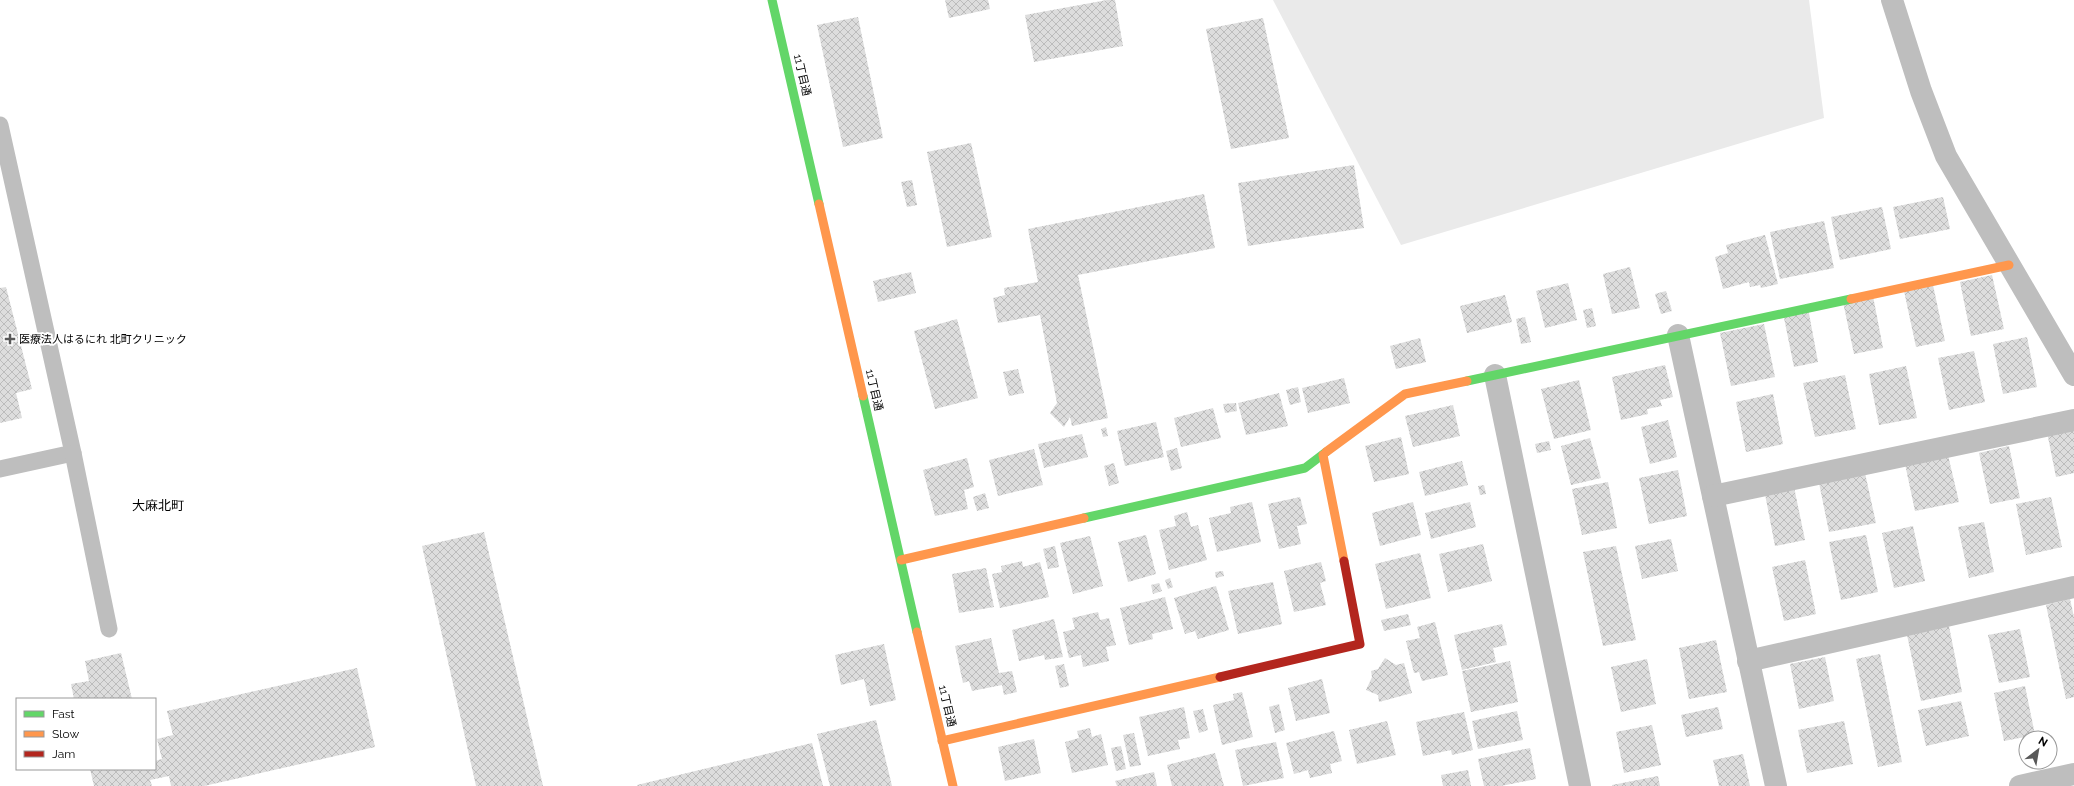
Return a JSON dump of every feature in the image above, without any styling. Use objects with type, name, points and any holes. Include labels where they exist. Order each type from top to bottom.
[{"type":"street","name":"11丁目通","points":[[772,0],[953,786]]},
{"type":"street","points":[[1892,0],[1921,91],[1946,156],[2074,375]]},
{"type":"street","points":[[901,560],[1305,468],[1405,394],[2009,264]]},
{"type":"street","points":[[1678,335],[1776,786]]},
{"type":"street","points":[[1494,375],[1580,786]]},
{"type":"street","points":[[1713,496],[2074,420]]},
{"type":"street","points":[[942,740],[1360,644],[1323,455]]},
{"type":"street","points":[[1748,660],[2074,587]]},
{"type":"street","points":[[2020,786],[2074,774]]},
{"type":"lane","points":[[0,125],[73,453],[109,629]]},
{"type":"lane","points":[[0,469],[73,453]]},
{"type":"shaded area","points":[[1273,0],[1809,0],[1824,118],[1401,245]]},
{"type":"building","points":[[945,0],[988,0],[990,9],[949,18]]},
{"type":"building","points":[[1107,0],[1115,0],[1123,46],[1034,62],[1025,15]]},
{"type":"building","points":[[858,17],[883,138],[843,147],[817,25]]},
{"type":"building","points":[[1263,18],[1289,138],[1231,149],[1206,29]]},
{"type":"building","points":[[971,143],[992,237],[947,247],[927,152]]},
{"type":"building","points":[[1354,165],[1364,228],[1248,246],[1238,183]]},
{"type":"building","points":[[912,180],[917,205],[907,207],[901,182]]},
{"type":"building","points":[[1204,194],[1215,248],[1078,275],[1108,418],[1072,426],[1070,417],[1064,427],[1050,413],[1057,403],[1040,315],[998,323],[993,298],[1005,295],[1004,288],[1038,282],[1028,229]]},
{"type":"building","points":[[1943,197],[1950,229],[1900,239],[1893,207]]},
{"type":"building","points":[[1882,207],[1891,249],[1840,260],[1831,217]]},
{"type":"building","points":[[1824,221],[1834,268],[1780,279],[1770,232]]},
{"type":"building","points":[[1765,235],[1778,284],[1761,288],[1760,285],[1750,287],[1749,282],[1723,289],[1715,257],[1728,253],[1726,245]]},
{"type":"building","points":[[1630,267],[1640,308],[1612,314],[1603,274]]},
{"type":"building","points":[[911,272],[916,293],[878,302],[873,281]]},
{"type":"building","points":[[1992,275],[2004,329],[1971,336],[1960,282]]},
{"type":"building","points":[[1568,283],[1577,320],[1545,328],[1536,291]]},
{"type":"building","points":[[1933,285],[1945,341],[1916,347],[1904,291]]},
{"type":"building","name":"医療法人はるにれ 北町クリニック","points":[[6,287],[32,389],[16,393],[22,418],[0,423],[0,288]]},
{"type":"building","points":[[1666,291],[1672,311],[1661,314],[1655,294]]},
{"type":"building","points":[[1505,295],[1512,322],[1467,333],[1460,306]]},
{"type":"building","points":[[1873,296],[1883,348],[1854,354],[1843,302]]},
{"type":"building","points":[[1592,308],[1596,326],[1587,328],[1583,310]]},
{"type":"building","points":[[1808,308],[1818,362],[1794,367],[1783,313]]},
{"type":"building","points":[[1525,317],[1531,342],[1521,344],[1516,319]]},
{"type":"building","points":[[957,319],[978,398],[935,409],[914,331]]},
{"type":"building","points":[[1764,324],[1775,377],[1731,386],[1720,333]]},
{"type":"building","points":[[2027,337],[2037,387],[2003,394],[1993,344]]},
{"type":"building","points":[[1420,338],[1426,362],[1396,369],[1390,346]]},
{"type":"building","points":[[1974,351],[1985,402],[1949,410],[1938,358]]},
{"type":"building","points":[[1665,365],[1673,397],[1660,400],[1662,406],[1647,409],[1648,414],[1621,420],[1612,377]]},
{"type":"building","points":[[1906,366],[1917,418],[1879,425],[1869,374]]},
{"type":"building","points":[[1018,369],[1024,393],[1009,396],[1003,372]]},
{"type":"building","points":[[1845,375],[1856,429],[1815,437],[1803,383]]},
{"type":"building","points":[[1344,378],[1350,403],[1308,413],[1302,388]]},
{"type":"building","points":[[1579,380],[1591,430],[1554,439],[1541,389]]},
{"type":"building","points":[[1298,387],[1301,402],[1290,405],[1286,390]]},
{"type":"building","points":[[1279,393],[1288,426],[1246,435],[1238,403]]},
{"type":"building","points":[[1773,394],[1783,444],[1746,452],[1736,402]]},
{"type":"building","points":[[1236,403],[1237,411],[1225,413],[1223,404]]},
{"type":"building","points":[[1453,405],[1460,436],[1413,447],[1405,416]]},
{"type":"building","points":[[1213,408],[1221,438],[1181,447],[1174,418]]},
{"type":"building","points":[[1668,420],[1677,457],[1650,464],[1641,427]]},
{"type":"building","points":[[1156,422],[1164,457],[1125,466],[1117,431]]},
{"type":"building","points":[[2074,426],[2074,473],[2056,477],[2047,432]]},
{"type":"building","points":[[1106,427],[1108,436],[1103,437],[1101,429]]},
{"type":"building","points":[[1082,434],[1088,457],[1044,468],[1038,444]]},
{"type":"building","points":[[1401,437],[1409,474],[1374,482],[1365,446]]},
{"type":"building","points":[[1590,438],[1601,478],[1571,485],[1561,446]]},
{"type":"building","points":[[1549,441],[1551,450],[1537,453],[1535,444]]},
{"type":"building","points":[[2009,446],[2020,498],[1990,504],[1979,453]]},
{"type":"building","points":[[1177,448],[1182,468],[1171,471],[1166,451]]},
{"type":"building","points":[[1034,449],[1043,485],[998,496],[989,460]]},
{"type":"building","points":[[1948,455],[1959,502],[1915,511],[1905,464]]},
{"type":"building","points":[[967,458],[974,487],[964,490],[968,509],[935,516],[923,470]]},
{"type":"building","points":[[1462,461],[1468,485],[1425,496],[1419,472]]},
{"type":"building","points":[[1114,463],[1119,483],[1109,486],[1104,466]]},
{"type":"building","points":[[1678,470],[1687,516],[1649,524],[1639,478]]},
{"type":"building","points":[[1865,473],[1876,523],[1829,532],[1819,483]]},
{"type":"building","points":[[1608,482],[1617,528],[1582,535],[1572,489]]},
{"type":"building","points":[[1484,485],[1486,494],[1480,495],[1478,486]]},
{"type":"building","points":[[1794,487],[1805,540],[1775,546],[1765,494]]},
{"type":"building","points":[[985,493],[989,508],[977,511],[973,497]]},
{"type":"building","points":[[1300,497],[1307,524],[1297,526],[1301,544],[1279,549],[1268,504]]},
{"type":"building","points":[[2051,497],[2062,547],[2026,555],[2016,504]]},
{"type":"building","points":[[1252,502],[1261,542],[1217,552],[1209,518],[1231,513],[1230,507]]},
{"type":"building","points":[[1413,502],[1421,535],[1380,546],[1372,513]]},
{"type":"building","points":[[1470,502],[1476,527],[1431,539],[1425,513]]},
{"type":"building","points":[[1187,512],[1191,527],[1198,525],[1207,560],[1169,570],[1159,530],[1176,526],[1174,516]]},
{"type":"building","points":[[1984,522],[1994,572],[1969,578],[1958,527]]},
{"type":"building","points":[[1913,526],[1925,581],[1894,588],[1882,533]]},
{"type":"building","points":[[484,532],[543,786],[476,786],[422,546]]},
{"type":"building","points":[[1146,535],[1156,574],[1128,582],[1118,542]]},
{"type":"building","points":[[1866,535],[1878,592],[1841,600],[1829,542]]},
{"type":"building","points":[[1090,536],[1103,586],[1073,594],[1060,543]]},
{"type":"building","points":[[1671,539],[1678,571],[1642,579],[1635,546]]},
{"type":"building","points":[[1483,544],[1492,581],[1448,592],[1439,554]]},
{"type":"building","points":[[1055,546],[1059,567],[1048,569],[1043,549]]},
{"type":"building","points":[[1616,546],[1636,640],[1603,646],[1583,552]]},
{"type":"building","points":[[1420,553],[1431,598],[1386,609],[1375,564]]},
{"type":"building","points":[[1805,560],[1816,614],[1784,621],[1772,567]]},
{"type":"building","points":[[1022,561],[1023,567],[1040,562],[1049,597],[1000,608],[992,574],[1002,572],[1001,566]]},
{"type":"building","points":[[1321,562],[1326,581],[1320,583],[1326,605],[1294,612],[1284,571]]},
{"type":"building","points":[[986,568],[994,607],[959,613],[952,574]]},
{"type":"building","points":[[1223,571],[1224,576],[1216,578],[1215,572]]},
{"type":"building","points":[[1170,578],[1173,587],[1168,589],[1165,580]]},
{"type":"building","points":[[1273,582],[1282,624],[1238,634],[1228,591]]},
{"type":"building","points":[[1159,583],[1162,591],[1153,594],[1151,585]]},
{"type":"building","points":[[1216,586],[1229,630],[1198,639],[1195,631],[1185,634],[1174,598]]},
{"type":"building","points":[[1165,597],[1173,629],[1152,634],[1153,639],[1129,645],[1120,608]]},
{"type":"building","points":[[2070,599],[2074,617],[2074,697],[2066,699],[2046,605]]},
{"type":"building","points":[[1098,612],[1100,620],[1109,618],[1116,645],[1106,647],[1109,661],[1083,667],[1081,655],[1069,658],[1063,632],[1075,629],[1072,618]]},
{"type":"building","points":[[1408,614],[1411,625],[1384,631],[1381,620]]},
{"type":"building","points":[[1054,619],[1063,657],[1045,660],[1044,655],[1019,661],[1012,630]]},
{"type":"building","points":[[1435,622],[1448,675],[1422,681],[1419,672],[1414,673],[1406,641],[1420,638],[1417,627]]},
{"type":"building","points":[[1502,624],[1507,645],[1493,648],[1496,662],[1462,670],[1454,635]]},
{"type":"building","points":[[1949,626],[1962,692],[1921,701],[1907,635]]},
{"type":"building","points":[[2020,629],[2030,677],[1999,683],[1988,635]]},
{"type":"building","points":[[991,638],[999,673],[1012,671],[1017,692],[1004,695],[1002,685],[972,691],[969,681],[963,683],[955,646]]},
{"type":"building","points":[[1716,640],[1727,692],[1689,699],[1679,648]]},
{"type":"building","points":[[884,644],[896,700],[870,706],[864,679],[841,685],[835,655]]},
{"type":"building","points":[[121,653],[132,698],[74,698],[71,684],[89,681],[85,661]]},
{"type":"building","points":[[1880,654],[1902,762],[1878,767],[1856,659]]},
{"type":"building","points":[[1825,657],[1834,701],[1799,709],[1790,664]]},
{"type":"building","points":[[1385,658],[1396,665],[1404,663],[1412,693],[1379,702],[1378,695],[1366,690],[1372,677],[1371,671],[1378,669]]},
{"type":"building","points":[[1647,659],[1656,704],[1621,712],[1611,667]]},
{"type":"building","points":[[1510,661],[1518,702],[1471,712],[1462,671]]},
{"type":"building","points":[[1064,664],[1069,686],[1060,688],[1055,666]]},
{"type":"building","points":[[357,668],[375,747],[204,786],[171,786],[169,776],[150,780],[152,786],[94,786],[90,770],[156,770],[156,761],[162,759],[157,739],[173,735],[167,711]]},
{"type":"building","points":[[1322,679],[1330,713],[1296,721],[1288,688]]},
{"type":"building","points":[[2025,686],[2034,730],[2018,730],[2018,738],[2004,741],[1994,693]]},
{"type":"building","points":[[1242,692],[1253,737],[1222,745],[1213,705],[1234,700],[1233,694]]},
{"type":"building","points":[[1961,701],[1969,736],[1926,746],[1918,710]]},
{"type":"building","points":[[1279,704],[1285,730],[1275,733],[1269,707]]},
{"type":"building","points":[[1184,707],[1190,738],[1178,740],[1180,749],[1148,756],[1139,717]]},
{"type":"building","points":[[1718,707],[1723,729],[1686,737],[1681,715]]},
{"type":"building","points":[[1203,709],[1208,730],[1199,733],[1193,711]]},
{"type":"building","points":[[1517,711],[1523,740],[1478,749],[1472,721]]},
{"type":"building","points":[[1464,712],[1473,750],[1452,755],[1451,750],[1423,756],[1416,722]]},
{"type":"building","points":[[876,720],[892,786],[830,786],[817,734]]},
{"type":"building","points":[[1387,721],[1396,755],[1357,764],[1349,730]]},
{"type":"building","points":[[1844,721],[1853,764],[1807,773],[1798,730]]},
{"type":"building","points":[[1652,725],[1661,765],[1624,773],[1616,732]]},
{"type":"building","points":[[1090,728],[1092,737],[1101,734],[1108,765],[1072,773],[1065,742],[1079,738],[1077,731]]},
{"type":"building","points":[[1334,731],[1342,761],[1330,764],[1332,773],[1310,778],[1308,770],[1294,774],[1286,743]]},
{"type":"building","points":[[1134,733],[1141,765],[1130,767],[1123,735]]},
{"type":"building","points":[[1034,739],[1041,773],[1005,781],[998,747]]},
{"type":"building","points":[[1276,742],[1284,778],[1243,786],[1235,750]]},
{"type":"building","points":[[812,743],[823,786],[637,786],[637,785]]},
{"type":"building","points":[[1121,746],[1126,769],[1116,771],[1111,748]]},
{"type":"building","points":[[1530,748],[1536,779],[1501,786],[1484,786],[1478,759]]},
{"type":"building","points":[[1215,753],[1224,786],[1172,786],[1167,765]]},
{"type":"building","points":[[1743,754],[1750,786],[1719,786],[1713,760]]},
{"type":"building","points":[[1468,770],[1471,786],[1443,786],[1441,775]]},
{"type":"building","points":[[1154,772],[1157,786],[1117,786],[1115,781]]},
{"type":"building","points":[[1658,776],[1660,786],[1612,786],[1612,785]]},
{"type":"traffic: fast","points":[[772,0],[819,204]]},
{"type":"traffic: fast","points":[[1467,381],[1851,299]]},
{"type":"traffic: fast","points":[[863,396],[917,632]]},
{"type":"traffic: fast","points":[[1084,518],[1305,468],[1326,452]]},
{"type":"traffic: slow","points":[[819,204],[863,396]]},
{"type":"traffic: slow","points":[[1851,299],[2009,265]]},
{"type":"traffic: slow","points":[[1326,452],[1405,394],[1467,381]]},
{"type":"traffic: slow","points":[[1323,455],[1344,561]]},
{"type":"traffic: slow","points":[[901,560],[1084,518]]},
{"type":"traffic: slow","points":[[917,632],[953,786]]},
{"type":"traffic: slow","points":[[942,741],[1220,677]]},
{"type":"traffic: jam","points":[[1220,677],[1360,644],[1344,561]]},
{"type":"place","name":"医療法人はるにれ 北町クリニック","points":[[10,339]]},
{"type":"district","name":"大麻北町","points":[[158,505]]}]
